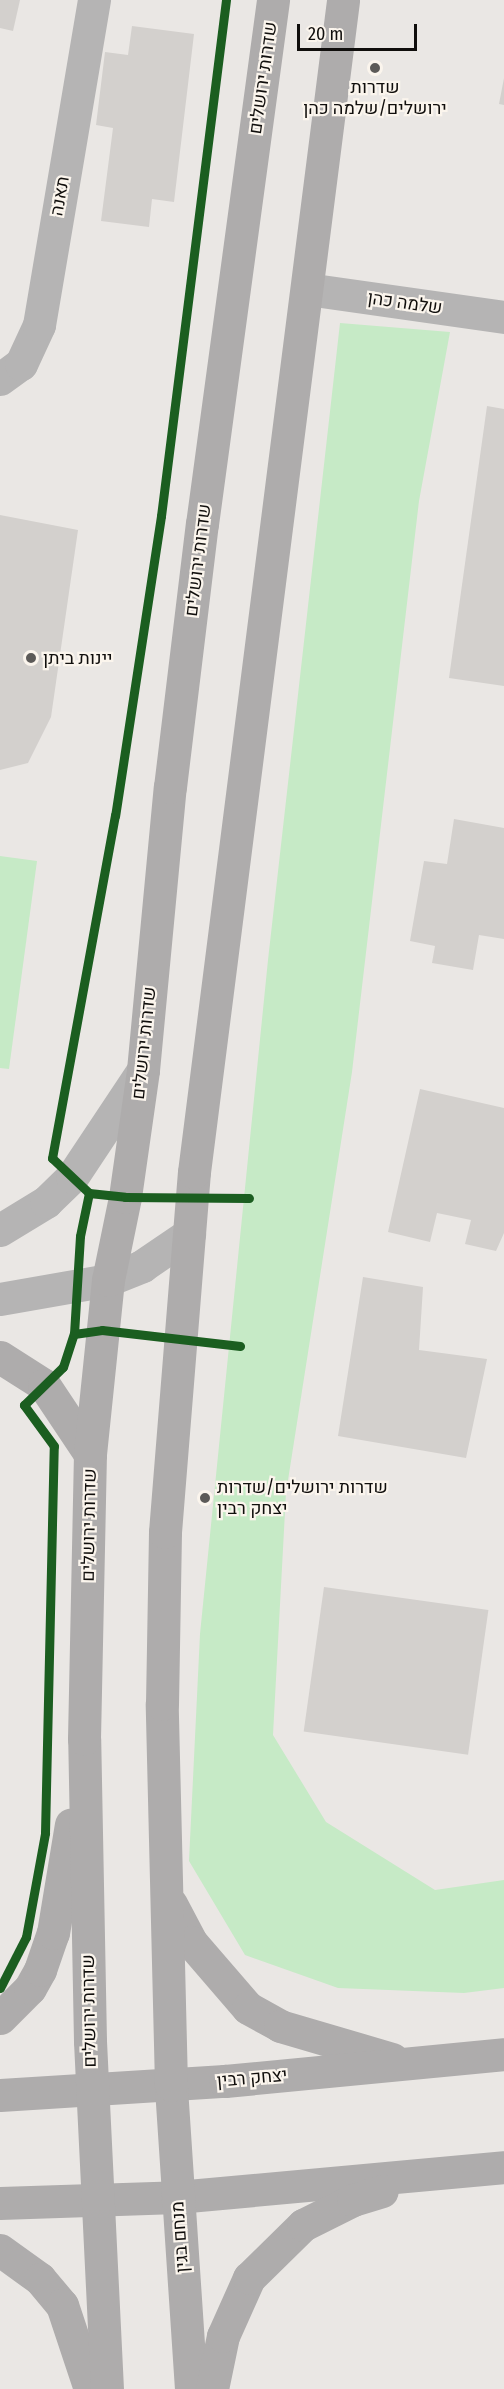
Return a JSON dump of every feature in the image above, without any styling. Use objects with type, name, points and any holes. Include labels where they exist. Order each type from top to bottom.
[{"type":"main road","name":"שדרות ירושלים","points":[[90,2090],[84,1739],[90,1454],[108,1280],[124,1197],[143,1070],[172,764],[273,0]]},
{"type":"main road","points":[[171,2085],[162,1704],[165,1532],[194,1172],[343,0]]},
{"type":"main road","points":[[0,1357],[44,1385],[90,1454]]},
{"type":"main road","points":[[0,2018],[30,1988],[53,1933],[84,1739]]},
{"type":"main road","points":[[166,1894],[191,1942],[248,2008],[280,2026],[414,2065]]},
{"type":"main road","name":"יצחק רבין","points":[[0,2095],[171,2085],[414,2065],[504,2054]]},
{"type":"main road","name":"מנחם בגין","points":[[171,2085],[191,2389]]},
{"type":"main road","points":[[90,2090],[107,2389]]},
{"type":"main road","points":[[0,2203],[177,2197],[431,2176],[504,2167]]},
{"type":"main road","points":[[212,2389],[223,2336],[249,2278],[274,2250],[303,2225],[353,2200],[431,2176]]},
{"type":"main road","points":[[0,2250],[40,2278],[62,2305],[90,2389]]},
{"type":"street","name":"תאנה","points":[[0,379],[21,364],[39,325],[94,0]]},
{"type":"street","name":"שלמה כהן","points":[[307,289],[504,317]]},
{"type":"street","points":[[0,1230],[46,1202],[72,1177],[143,1070]]},
{"type":"street","points":[[0,1299],[108,1280],[142,1266],[189,1234]]},
{"type":"green space","points":[[340,323],[450,332],[419,501],[352,1072],[286,1493],[273,1735],[326,1822],[435,1890],[504,1880],[504,1988],[464,1993],[338,1988],[245,1955],[189,1861],[200,1634],[268,960]]},
{"type":"green space","points":[[0,856],[37,861],[9,1069],[0,1068]]},
{"type":"building","points":[[0,0],[20,0],[13,31],[0,28]]},
{"type":"building","points":[[132,26],[194,34],[174,202],[152,199],[149,227],[101,221],[113,128],[96,125],[105,52],[128,55]]},
{"type":"building","points":[[504,78],[504,105],[499,104]]},
{"type":"building","points":[[487,406],[504,409],[504,686],[449,678]]},
{"type":"building","points":[[0,515],[78,530],[51,717],[28,763],[0,770]]},
{"type":"building","points":[[454,819],[504,828],[504,939],[479,935],[473,970],[432,963],[435,946],[410,941],[424,861],[447,864]]},
{"type":"building","points":[[420,1089],[504,1108],[504,1233],[496,1251],[465,1244],[471,1220],[437,1213],[430,1242],[388,1232]]},
{"type":"building","points":[[363,1277],[423,1287],[419,1350],[487,1359],[466,1458],[338,1436]]},
{"type":"building","points":[[324,1587],[488,1610],[468,1755],[304,1732]]},
{"type":"cycle path","points":[[226,0],[161,516],[115,815],[52,1158],[89,1193],[125,1197],[249,1198]]},
{"type":"cycle path","points":[[0,1988],[26,1937],[45,1833],[54,1446],[24,1405],[63,1367],[74,1334],[80,1236],[89,1193]]},
{"type":"cycle path","points":[[74,1334],[102,1330],[240,1346]]},
{"type":"place","name":"שדרות ירושלים/שלמה כהן","points":[[375,68]]},
{"type":"place","name":"יינות ביתן","points":[[31,658]]},
{"type":"place","name":"שדרות ירושלים/שדרות יצחק רבין","points":[[205,1498]]}]
